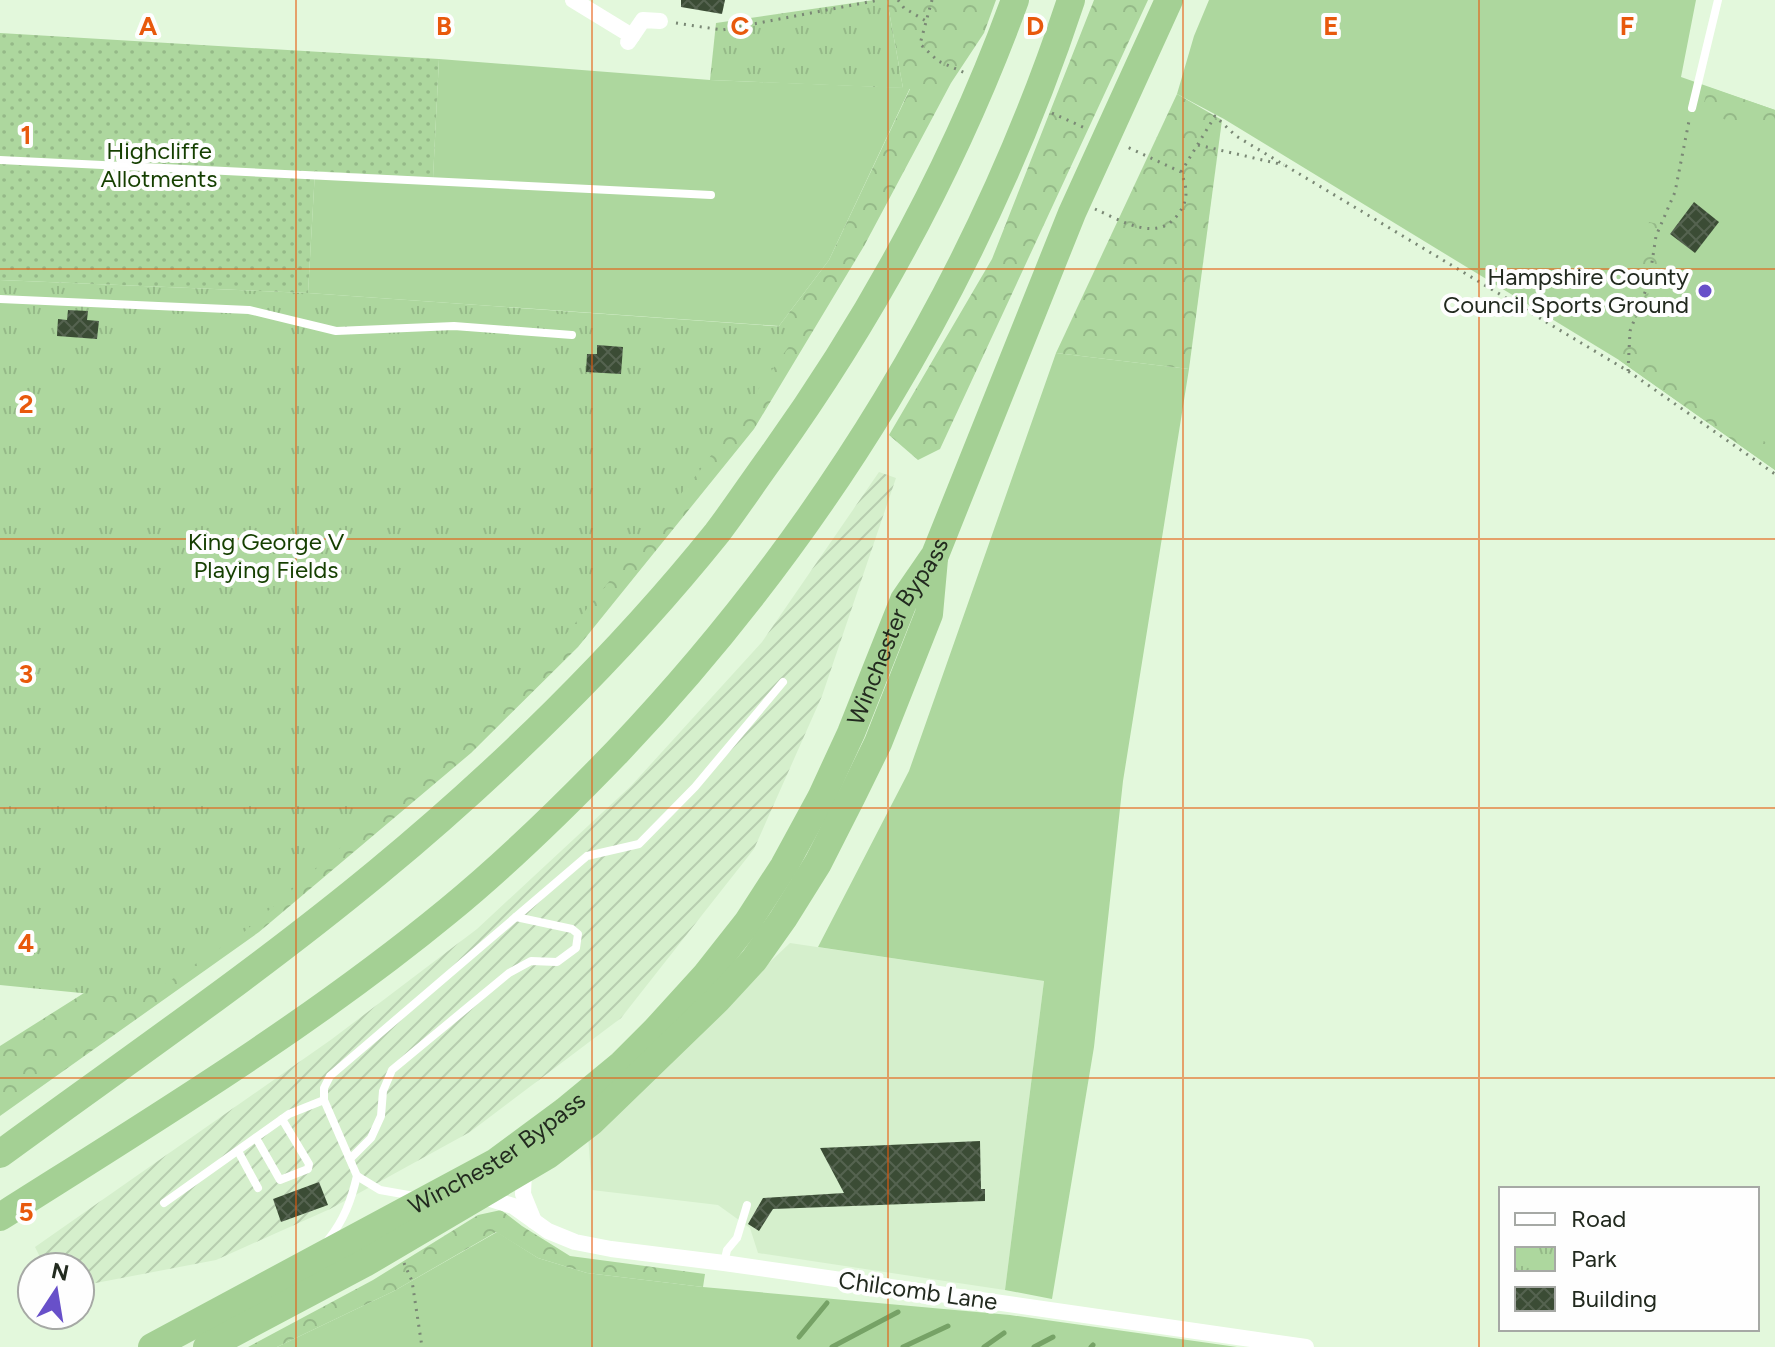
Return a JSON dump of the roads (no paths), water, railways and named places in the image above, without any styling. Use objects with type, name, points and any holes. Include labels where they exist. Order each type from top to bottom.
[{"type":"highway","points":[[0,1154],[264,964],[382,869],[553,714],[638,623],[717,532],[802,414],[868,311],[929,202],[994,59],[1015,0]]},
{"type":"highway","points":[[0,1217],[199,1091],[341,993],[436,920],[537,831],[655,711],[746,604],[787,550],[877,416],[920,344],[980,230],[1043,81],[1071,0]]},
{"type":"highway","points":[[935,555],[1072,213],[1169,0]]},
{"type":"highway","name":"Winchester Bypass","points":[[207,1347],[393,1247],[524,1171],[591,1122],[641,1077],[754,960],[818,863],[878,743],[929,614],[935,555]]},
{"type":"highway","name":"Winchester Bypass","points":[[152,1347],[496,1162],[622,1064],[706,975],[784,866],[821,798],[851,733],[904,600],[935,555]]},
{"type":"street","points":[[573,0],[630,39],[643,20],[660,21]]},
{"type":"street","points":[[524,1171],[523,1194],[534,1222]]},
{"type":"street","name":"Chilcomb Lane","points":[[481,1196],[513,1206],[548,1231],[575,1242],[611,1249],[724,1263],[1262,1344],[1306,1347]]},
{"type":"lane","points":[[1692,108],[1718,0]]},
{"type":"lane","points":[[0,160],[711,195]]},
{"type":"lane","points":[[0,299],[249,310],[336,331],[454,326],[572,335]]},
{"type":"lane","points":[[310,1263],[342,1222],[350,1206],[357,1176],[324,1100],[324,1088],[330,1076],[587,856],[639,844],[695,787],[783,682]]},
{"type":"lane","points":[[350,1159],[371,1138],[381,1116],[383,1091],[392,1070],[509,973],[531,961],[557,962],[576,948],[578,934],[572,929],[516,917]]},
{"type":"lane","points":[[164,1203],[282,1119],[324,1100]]},
{"type":"lane","points":[[256,1138],[280,1180],[308,1169],[309,1164],[282,1119]]},
{"type":"lane","points":[[238,1151],[258,1188]]},
{"type":"lane","points":[[357,1176],[380,1190],[432,1196]]},
{"type":"lane","points":[[724,1263],[727,1250],[737,1238],[747,1205]]},
{"type":"waterway","points":[[799,1337],[827,1303]]},
{"type":"waterway","points":[[832,1347],[898,1312]]},
{"type":"waterway","points":[[903,1347],[948,1326]]},
{"type":"waterway","points":[[984,1347],[1004,1333]]},
{"type":"waterway","points":[[1034,1347],[1053,1337]]},
{"type":"place","name":"Hampshire County Council Sports Ground","points":[[1705,291]]},
{"type":"park label","name":"Highcliffe Allotments","points":[[159,165]]},
{"type":"park label","name":"King George V Playing Fields","points":[[266,556]]}]
